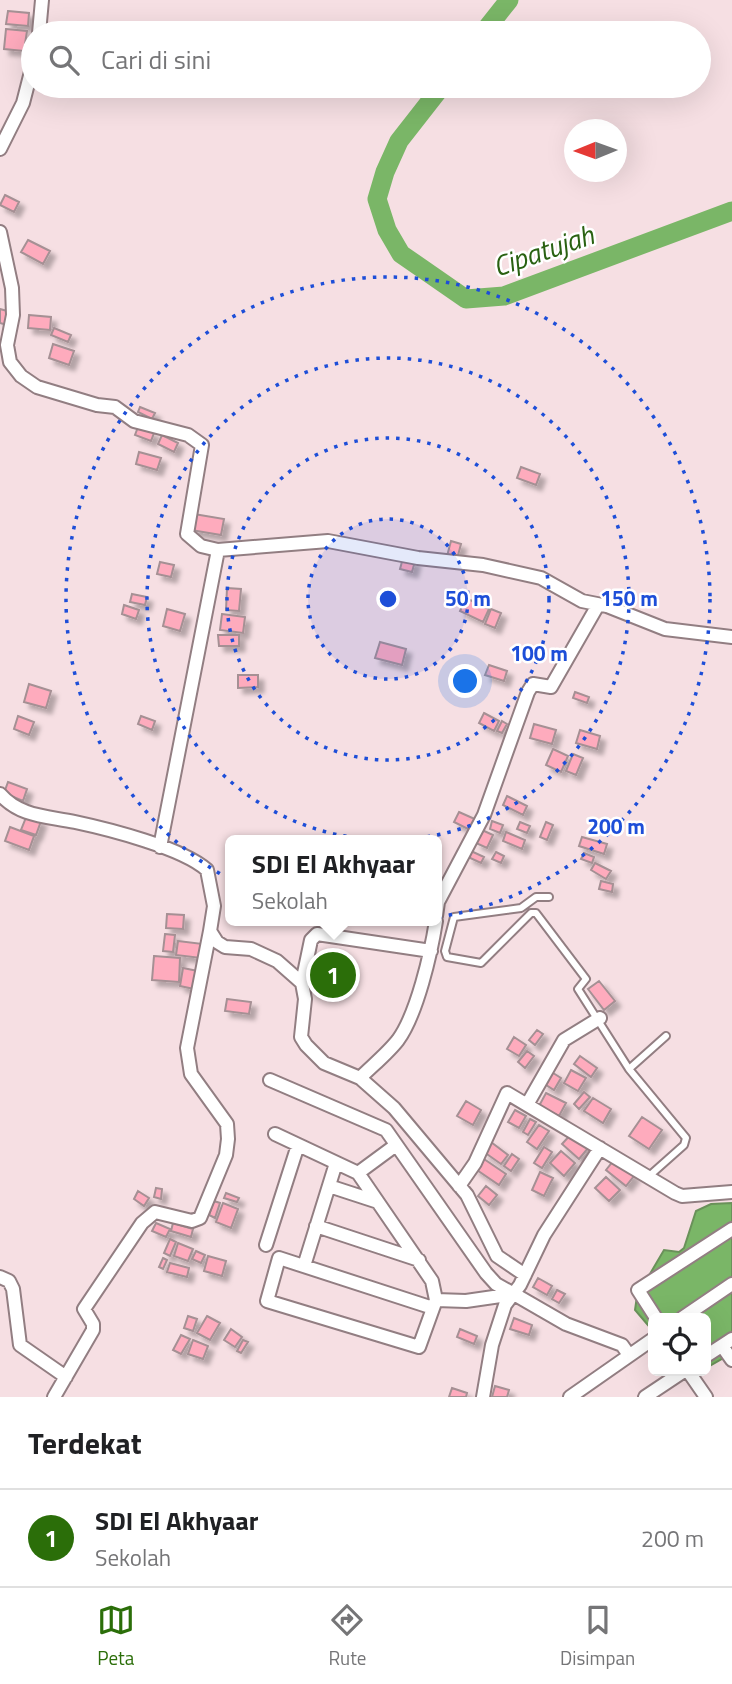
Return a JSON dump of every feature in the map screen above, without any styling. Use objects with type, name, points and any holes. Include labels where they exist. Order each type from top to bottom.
[{"type":"street","points":[[40,21],[42,0]]},
{"type":"street","points":[[0,149],[24,98]]},
{"type":"street","points":[[0,232],[12,288],[13,315],[7,345],[10,362],[21,376],[37,387],[97,405],[115,407],[140,423],[198,440],[203,451],[187,534],[201,546],[218,550],[312,540],[418,558],[484,565],[541,578],[582,601],[598,604],[665,629],[732,637]]},
{"type":"street","points":[[160,847],[218,550]]},
{"type":"street","points":[[442,894],[484,815],[528,692],[533,684],[551,687],[598,604]]},
{"type":"street","points":[[0,794],[22,812],[79,823],[160,847],[207,870],[214,906],[187,1048],[191,1074],[227,1124],[226,1155],[200,1218],[192,1221],[155,1212],[142,1223],[84,1309],[93,1328],[54,1397]]},
{"type":"street","points":[[360,1078],[398,1040],[408,1021],[431,951],[435,926]]},
{"type":"street","points":[[210,931],[217,942],[225,947],[251,949],[276,961],[302,983]]},
{"type":"street","points":[[431,951],[317,934],[313,936],[302,983],[305,999],[301,1037],[324,1063],[360,1078],[394,1108],[459,1186],[481,1220],[497,1256],[525,1275]]},
{"type":"street","points":[[528,1103],[564,1040],[600,1018]]},
{"type":"street","points":[[270,1080],[386,1130],[496,1284],[566,1324],[622,1345],[629,1355]]},
{"type":"street","points":[[459,1186],[475,1163],[507,1093],[682,1196],[732,1192]]},
{"type":"street","points":[[275,1134],[358,1173],[432,1280],[435,1304],[419,1347],[267,1301],[279,1258],[435,1304],[514,1294]]},
{"type":"street","points":[[266,1245],[298,1145]]},
{"type":"street","points":[[358,1173],[396,1145]]},
{"type":"street","points":[[483,1397],[492,1345],[505,1305],[525,1275],[544,1235],[600,1149]]},
{"type":"street","points":[[304,1266],[336,1163]]},
{"type":"street","points":[[329,1186],[379,1202]]},
{"type":"street","points":[[316,1226],[418,1261]]},
{"type":"street","points":[[653,1313],[638,1290],[732,1229]]},
{"type":"street","points":[[0,1277],[9,1281],[13,1289],[20,1345],[66,1377]]},
{"type":"street","points":[[689,1313],[732,1284]]},
{"type":"street","points":[[570,1397],[648,1342]]},
{"type":"street","points":[[711,1353],[727,1342],[732,1360]]},
{"type":"street","points":[[652,1395],[679,1376]]},
{"type":"street","points":[[690,1376],[706,1397]]},
{"type":"lane","points":[[549,897],[536,897],[521,908],[454,917],[447,957],[471,962],[487,960],[510,931],[531,913],[536,913],[578,964],[586,979],[578,989],[600,1018],[629,1069],[685,1138],[684,1144],[648,1177]]},
{"type":"lane","points":[[629,1069],[666,1036]]},
{"type":"shaded area","points":[[732,1203],[732,1353],[711,1365],[711,1313],[648,1313],[648,1325],[635,1310],[637,1296],[664,1250],[679,1252],[684,1248],[696,1211],[711,1204]]},
{"type":"building","points":[[8,11],[29,13],[28,21],[21,21],[21,25],[6,24]]},
{"type":"building","points":[[6,29],[21,30],[21,51],[4,49]]},
{"type":"building","points":[[5,195],[19,202],[14,212],[0,205]]},
{"type":"building","points":[[28,240],[50,251],[43,264],[21,252]]},
{"type":"building","points":[[0,309],[11,312],[7,325],[0,323]]},
{"type":"building","points":[[29,315],[51,317],[50,330],[28,328]]},
{"type":"building","points":[[54,328],[71,335],[68,342],[51,335]]},
{"type":"building","points":[[53,344],[74,351],[69,365],[49,358]]},
{"type":"building","points":[[140,407],[155,413],[152,419],[138,412]]},
{"type":"building","points":[[138,427],[154,433],[151,441],[135,435]]},
{"type":"building","points":[[162,435],[178,443],[174,452],[158,444]]},
{"type":"building","points":[[139,452],[161,458],[157,470],[136,464]]},
{"type":"building","points":[[521,467],[540,474],[536,485],[517,478]]},
{"type":"building","points":[[194,514],[224,519],[221,535],[191,530]]},
{"type":"building","points":[[451,541],[461,544],[457,559],[447,556]]},
{"type":"building","points":[[403,558],[415,561],[412,572],[400,569]]},
{"type":"building","points":[[160,562],[174,565],[171,577],[157,574]]},
{"type":"building","points":[[227,588],[241,589],[239,611],[226,610]]},
{"type":"building","points":[[132,594],[147,597],[145,605],[130,602]]},
{"type":"building","points":[[466,598],[489,609],[483,622],[460,611]]},
{"type":"building","points":[[124,605],[139,610],[136,619],[122,614]]},
{"type":"building","points":[[167,609],[185,614],[180,631],[163,626]]},
{"type":"building","points":[[491,609],[501,613],[495,628],[485,624]]},
{"type":"building","points":[[222,614],[245,617],[243,633],[220,630]]},
{"type":"building","points":[[218,635],[239,635],[239,646],[219,646]]},
{"type":"building","points":[[380,642],[406,649],[402,665],[375,658]]},
{"type":"building","points":[[489,665],[507,671],[504,681],[485,675]]},
{"type":"building","points":[[238,675],[258,675],[258,687],[238,688]]},
{"type":"building","points":[[29,684],[51,691],[46,708],[24,702]]},
{"type":"building","points":[[575,692],[589,697],[587,703],[573,698]]},
{"type":"building","points":[[484,713],[499,721],[494,731],[479,723]]},
{"type":"building","points":[[18,716],[34,722],[29,735],[14,729]]},
{"type":"building","points":[[141,716],[155,721],[152,730],[138,724]]},
{"type":"building","points":[[502,721],[507,724],[502,733],[497,731]]},
{"type":"building","points":[[534,724],[556,730],[552,744],[530,738]]},
{"type":"building","points":[[580,730],[600,736],[597,749],[576,743]]},
{"type":"building","points":[[553,749],[568,756],[561,772],[546,765]]},
{"type":"building","points":[[573,754],[583,758],[576,775],[566,771]]},
{"type":"building","points":[[8,782],[27,789],[23,801],[4,793]]},
{"type":"building","points":[[507,796],[527,806],[523,815],[503,805]]},
{"type":"building","points":[[459,812],[477,820],[472,831],[454,822]]},
{"type":"building","points":[[27,815],[41,821],[36,835],[21,830]]},
{"type":"building","points":[[492,821],[503,825],[500,833],[490,829]]},
{"type":"building","points":[[520,822],[530,826],[527,833],[517,829]]},
{"type":"building","points":[[546,822],[553,825],[547,840],[540,837]]},
{"type":"building","points":[[10,827],[34,836],[29,850],[5,841]]},
{"type":"building","points":[[482,830],[493,835],[487,848],[476,843]]},
{"type":"building","points":[[506,832],[525,840],[522,849],[503,841]]},
{"type":"building","points":[[582,837],[607,844],[604,854],[579,846]]},
{"type":"building","points":[[471,851],[484,857],[481,863],[468,857]]},
{"type":"building","points":[[496,852],[504,856],[501,863],[492,859]]},
{"type":"building","points":[[584,853],[594,857],[592,863],[581,859]]},
{"type":"building","points":[[595,863],[611,871],[606,879],[591,870]]},
{"type":"building","points":[[601,881],[613,884],[612,892],[599,889]]},
{"type":"building","points":[[167,914],[184,915],[183,929],[166,928]]},
{"type":"building","points":[[165,934],[175,935],[173,952],[163,951]]},
{"type":"building","points":[[178,941],[203,944],[201,958],[176,955]]},
{"type":"building","points":[[154,956],[180,958],[179,982],[152,980]]},
{"type":"building","points":[[183,968],[198,971],[194,989],[180,986]]},
{"type":"building","points":[[599,981],[615,1001],[604,1010],[588,989]]},
{"type":"building","points":[[227,999],[251,1002],[249,1014],[225,1011]]},
{"type":"building","points":[[537,1030],[543,1034],[535,1045],[529,1040]]},
{"type":"building","points":[[514,1037],[526,1045],[519,1056],[507,1049]]},
{"type":"building","points":[[527,1051],[534,1056],[525,1068],[518,1062]]},
{"type":"building","points":[[580,1056],[597,1068],[591,1077],[574,1064]]},
{"type":"building","points":[[571,1070],[586,1078],[578,1091],[564,1083]]},
{"type":"building","points":[[550,1071],[561,1078],[554,1090],[543,1083]]},
{"type":"building","points":[[584,1092],[590,1097],[579,1109],[574,1104]]},
{"type":"building","points":[[546,1093],[566,1103],[559,1116],[539,1106]]},
{"type":"building","points":[[593,1098],[611,1109],[603,1123],[584,1111]]},
{"type":"building","points":[[466,1101],[481,1110],[473,1125],[457,1116]]},
{"type":"building","points":[[515,1110],[526,1116],[519,1128],[508,1122]]},
{"type":"building","points":[[642,1117],[662,1130],[649,1149],[629,1136]]},
{"type":"building","points":[[530,1119],[536,1122],[528,1135],[523,1132]]},
{"type":"building","points":[[539,1125],[549,1131],[537,1149],[527,1142]]},
{"type":"building","points":[[573,1132],[589,1147],[579,1159],[562,1144]]},
{"type":"building","points":[[491,1142],[508,1155],[501,1164],[484,1152]]},
{"type":"building","points":[[544,1147],[552,1152],[542,1168],[534,1163]]},
{"type":"building","points":[[561,1151],[575,1163],[564,1176],[550,1163]]},
{"type":"building","points":[[512,1154],[519,1159],[511,1171],[504,1166]]},
{"type":"building","points":[[481,1157],[506,1174],[499,1185],[474,1168]]},
{"type":"building","points":[[614,1160],[634,1176],[626,1186],[606,1170]]},
{"type":"building","points":[[540,1172],[553,1178],[544,1196],[532,1190]]},
{"type":"building","points":[[606,1177],[620,1190],[609,1201],[595,1188]]},
{"type":"building","points":[[486,1186],[497,1195],[489,1205],[478,1196]]},
{"type":"building","points":[[156,1188],[162,1189],[161,1199],[154,1197]]},
{"type":"building","points":[[138,1191],[149,1198],[144,1206],[134,1199]]},
{"type":"building","points":[[226,1193],[239,1198],[237,1202],[224,1198]]},
{"type":"building","points":[[214,1201],[220,1203],[215,1218],[209,1215]]},
{"type":"building","points":[[223,1203],[238,1209],[231,1228],[216,1222]]},
{"type":"building","points":[[156,1223],[170,1229],[166,1237],[152,1231]]},
{"type":"building","points":[[173,1223],[193,1229],[191,1237],[171,1231]]},
{"type":"building","points":[[170,1239],[176,1242],[170,1256],[164,1253]]},
{"type":"building","points":[[178,1243],[193,1249],[188,1261],[174,1256]]},
{"type":"building","points":[[196,1251],[205,1255],[201,1263],[192,1259]]},
{"type":"building","points":[[208,1256],[226,1261],[222,1276],[204,1271]]},
{"type":"building","points":[[163,1258],[167,1260],[163,1269],[159,1267]]},
{"type":"building","points":[[170,1263],[189,1268],[187,1277],[167,1272]]},
{"type":"building","points":[[538,1278],[552,1286],[547,1295],[533,1287]]},
{"type":"building","points":[[557,1290],[565,1294],[559,1303],[552,1299]]},
{"type":"building","points":[[188,1316],[197,1319],[193,1331],[184,1328]]},
{"type":"building","points":[[207,1316],[220,1323],[210,1340],[197,1333]]},
{"type":"building","points":[[514,1318],[532,1325],[529,1335],[510,1329]]},
{"type":"building","points":[[231,1329],[242,1337],[235,1347],[224,1340]]},
{"type":"building","points":[[460,1329],[477,1336],[474,1344],[457,1337]]},
{"type":"building","points":[[181,1335],[190,1339],[181,1354],[173,1350]]},
{"type":"building","points":[[193,1340],[208,1346],[203,1359],[188,1354]]},
{"type":"building","points":[[243,1340],[248,1342],[241,1353],[237,1351]]},
{"type":"building","points":[[495,1386],[509,1390],[507,1397],[492,1397]]},
{"type":"building","points":[[452,1388],[467,1393],[466,1397],[449,1397]]},
{"type":"waterway","name":"Cipatujah","points":[[492,21],[509,0]]},
{"type":"waterway","name":"Cipatujah","points":[[433,98],[399,141],[377,199],[387,230],[401,254],[466,299],[504,296],[732,211]]},
{"type":"place","name":"SDI El Akhyaar","points":[[333,975]]}]
